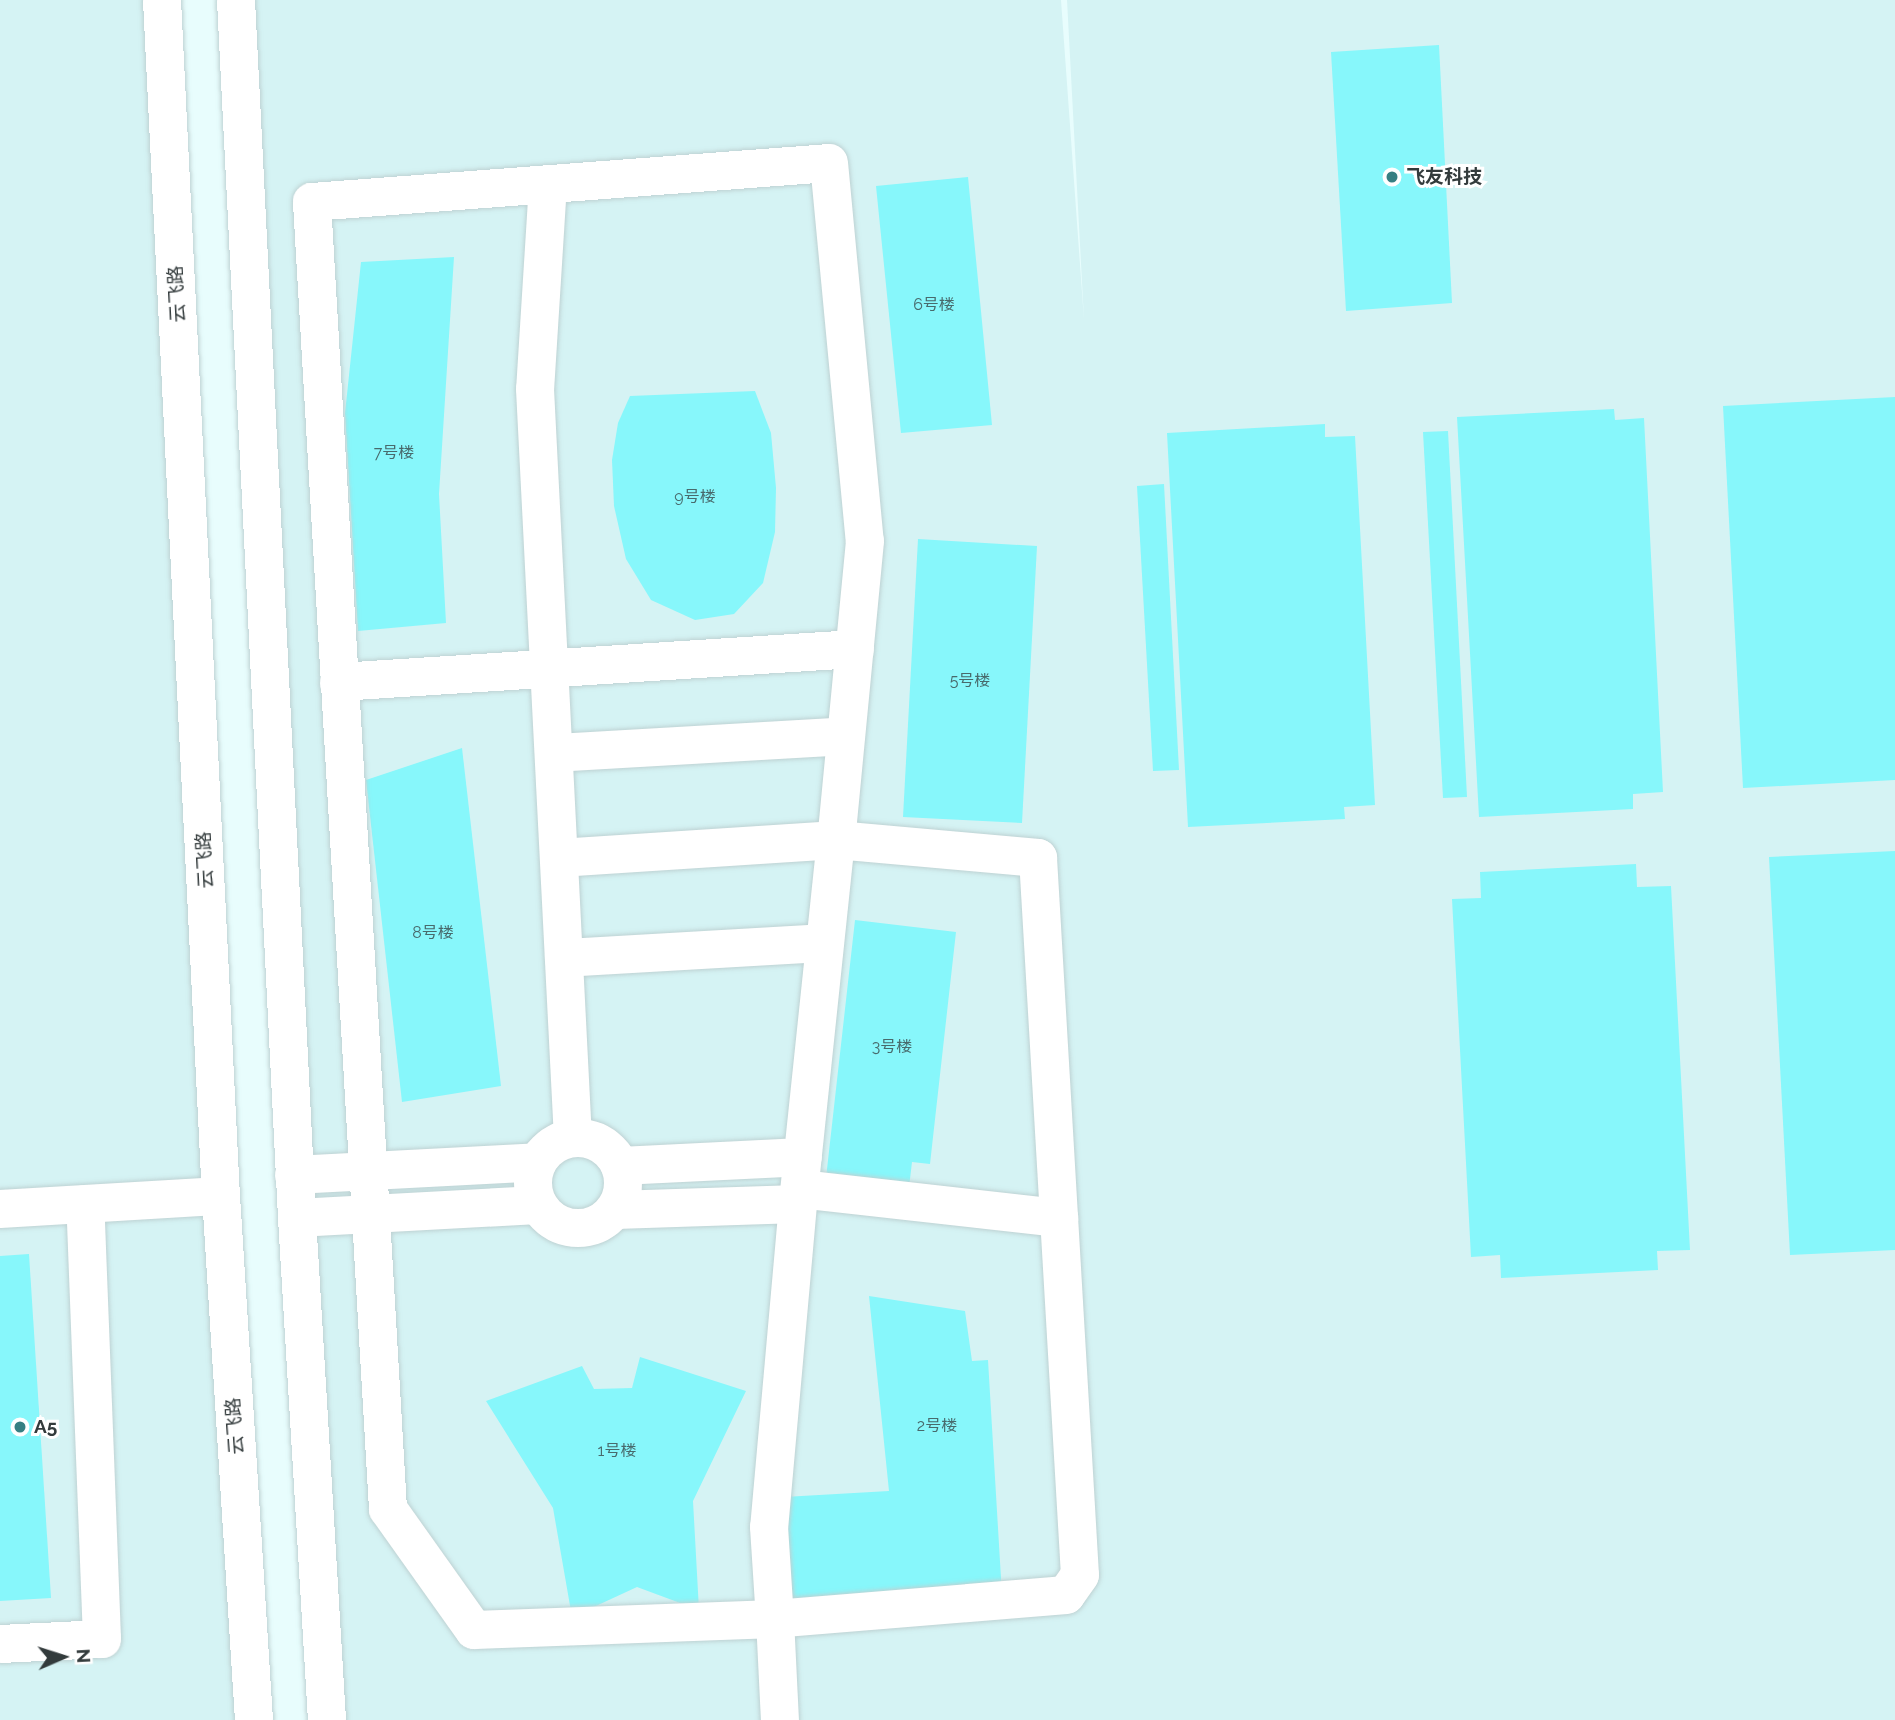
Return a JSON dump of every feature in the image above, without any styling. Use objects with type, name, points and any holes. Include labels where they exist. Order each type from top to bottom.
[{"type":"street","name":"云飞路","points":[[162,0],[221,1196],[254,1720]]},
{"type":"street","points":[[236,0],[297,1218],[327,1720]]},
{"type":"street","points":[[559,858],[836,840],[1038,858],[1080,1575],[1066,1595],[775,1619],[474,1630],[388,1509],[368,1214],[312,202],[829,163],[865,541],[836,840],[800,1183],[769,1527],[775,1619],[780,1720]]},
{"type":"street","points":[[548,184],[535,390],[573,1138]]},
{"type":"street","points":[[339,682],[855,649]]},
{"type":"street","points":[[554,753],[846,736]]},
{"type":"street","points":[[564,958],[825,943]]},
{"type":"street","points":[[573,1138],[601,1144],[620,1166],[623,1181],[615,1210],[604,1220],[575,1229],[560,1225],[538,1205],[533,1183],[538,1162],[559,1142],[573,1138]]},
{"type":"street","points":[[295,1175],[538,1162]]},
{"type":"street","points":[[620,1166],[800,1183],[1059,1217]]},
{"type":"street","points":[[615,1210],[800,1183]]},
{"type":"street","points":[[0,1209],[221,1196]]},
{"type":"street","points":[[0,1644],[102,1639],[85,1204]]},
{"type":"street","points":[[297,1218],[538,1205]]},
{"type":"shaded area","points":[[0,0],[162,0],[247,1720],[0,1720]]},
{"type":"shaded area","points":[[236,0],[1061,0],[1084,320],[1067,0],[1895,0],[1895,1720],[327,1720]]},
{"type":"building","name":"飞友科技","points":[[1439,45],[1452,303],[1346,311],[1331,52]]},
{"type":"building","points":[[968,177],[992,425],[901,433],[876,186]]},
{"type":"building","points":[[454,257],[439,494],[446,623],[358,631],[345,413],[361,262]]},
{"type":"building","points":[[755,391],[771,433],[776,488],[775,532],[763,583],[734,614],[695,620],[651,600],[626,559],[614,506],[612,460],[618,423],[630,396]]},
{"type":"building","points":[[1895,397],[1895,780],[1743,788],[1723,406]]},
{"type":"building","points":[[1614,409],[1615,420],[1644,418],[1663,792],[1633,794],[1633,809],[1479,817],[1457,417]]},
{"type":"building","points":[[1325,424],[1325,437],[1355,436],[1375,805],[1344,807],[1345,819],[1188,827],[1167,433]]},
{"type":"building","points":[[1448,431],[1467,797],[1443,798],[1423,432]]},
{"type":"building","points":[[1164,484],[1179,770],[1153,771],[1137,486]]},
{"type":"building","points":[[918,539],[1037,546],[1022,823],[903,817]]},
{"type":"building","points":[[462,748],[501,1086],[402,1102],[366,780]]},
{"type":"building","points":[[1895,851],[1895,1250],[1790,1255],[1769,857]]},
{"type":"building","points":[[1636,864],[1637,887],[1671,886],[1690,1250],[1657,1251],[1658,1270],[1501,1278],[1500,1255],[1471,1257],[1452,899],[1481,898],[1480,872]]},
{"type":"building","points":[[855,920],[956,932],[930,1164],[912,1162],[908,1196],[825,1187]]},
{"type":"building","name":"A5","points":[[29,1254],[51,1598],[0,1601],[0,1256]]},
{"type":"building","points":[[869,1296],[965,1311],[972,1361],[988,1360],[1002,1595],[791,1608],[784,1497],[889,1491]]},
{"type":"building","points":[[640,1357],[746,1391],[693,1501],[699,1610],[637,1587],[572,1617],[553,1508],[486,1401],[582,1366],[594,1389],[632,1388]]},
{"type":"place","name":"飞友科技","points":[[1392,177]]},
{"type":"place","name":"A5","points":[[20,1427]]}]
